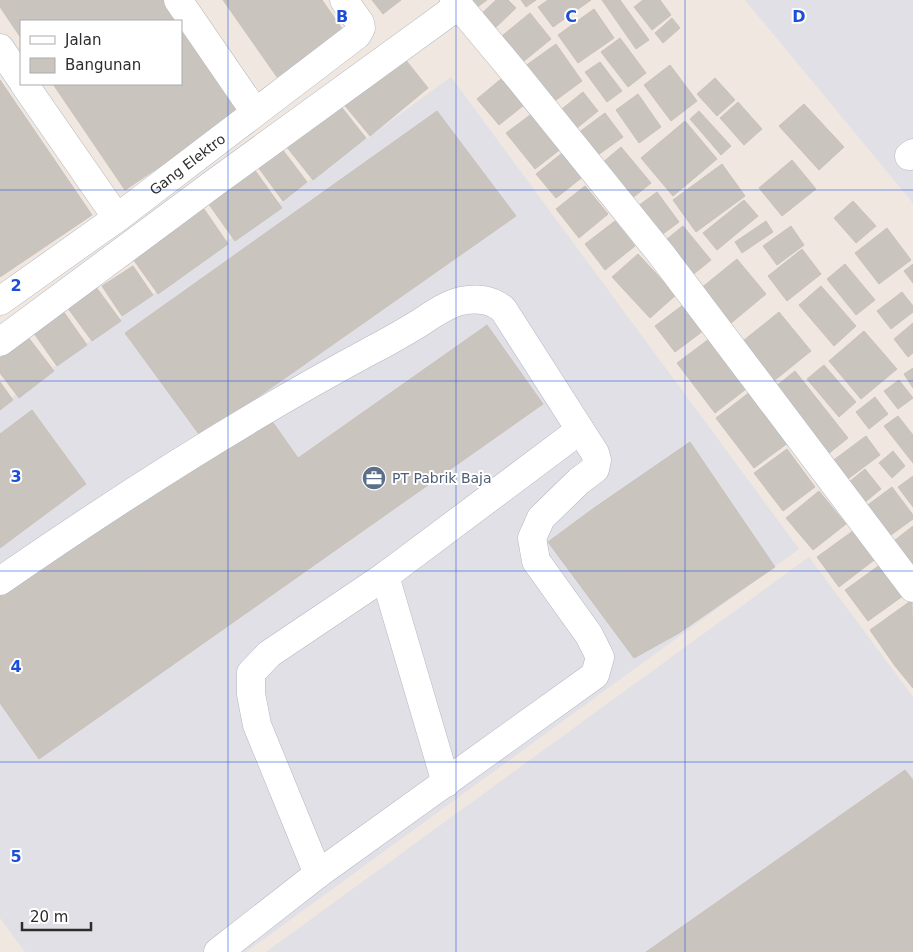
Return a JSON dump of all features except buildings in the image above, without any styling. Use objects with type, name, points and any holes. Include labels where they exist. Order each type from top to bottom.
[{"type":"street","points":[[178,0],[256,112]]},
{"type":"street","points":[[0,342],[456,3],[662,254],[913,588]]},
{"type":"street","name":"Gang Elektro","points":[[0,302],[116,218],[357,36],[361,28],[350,9]]},
{"type":"street","points":[[0,48],[20,78]]},
{"type":"street","points":[[25,85],[116,218]]},
{"type":"street","points":[[0,581],[94,516],[241,424],[325,375],[394,339],[448,306],[462,301],[482,299],[496,303],[504,309],[595,453],[597,460],[595,469],[578,481],[541,518],[532,538],[536,561],[589,635],[600,657],[595,675],[318,874],[218,952]]},
{"type":"street","points":[[318,874],[257,725],[251,694],[251,672],[269,654],[385,576],[580,430]]},
{"type":"street","points":[[385,576],[446,783]]},
{"type":"shaded area","points":[[745,0],[913,0],[913,203]]},
{"type":"shaded area","name":"PT Pabrik Baja","points":[[451,77],[799,549],[246,952],[25,952],[0,918],[0,406]]},
{"type":"shaded area","points":[[809,557],[913,697],[913,952],[266,952]]},
{"type":"place","name":"PT Pabrik Baja","points":[[374,478]]}]
